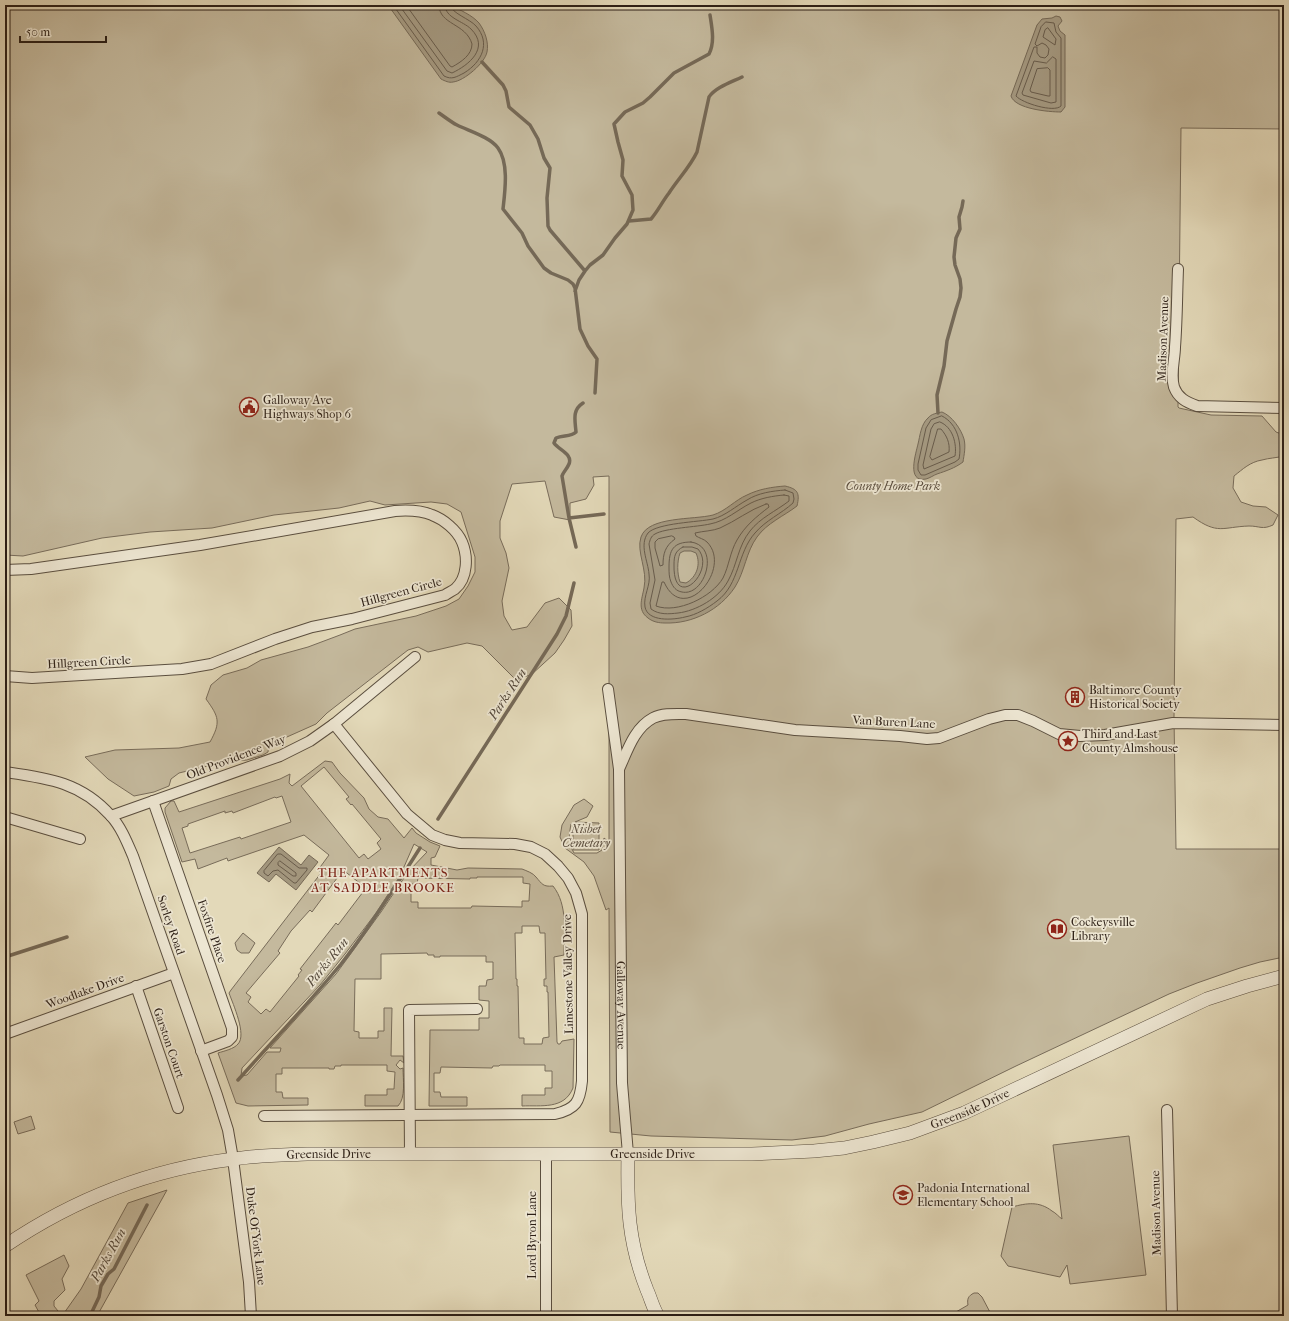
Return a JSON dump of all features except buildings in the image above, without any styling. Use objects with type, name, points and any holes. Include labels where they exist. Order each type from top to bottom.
[{"type":"street","name":"Madison Avenue","points":[[1178,269],[1173,374],[1174,386],[1178,396],[1186,402],[1197,406],[1284,408]]},
{"type":"street","name":"Hillgreen Circle","points":[[5,570],[31,569],[200,545],[396,511],[416,510],[433,515],[443,521],[455,532],[462,541],[466,567],[463,578],[456,588],[445,595],[352,619],[312,627],[275,639],[211,664],[182,669],[115,674],[32,678],[5,676]]},
{"type":"street","name":"Old Providence Way","points":[[111,816],[280,756],[310,741],[334,724],[415,657]]},
{"type":"street","name":"Galloway Avenue","points":[[608,689],[618,769],[622,1084],[628,1154],[630,1230],[636,1257],[655,1315]]},
{"type":"street","name":"Van Buren Lane","points":[[618,769],[637,731],[652,718],[673,714],[686,714],[795,730],[928,739],[939,738],[989,719],[1005,715],[1018,715],[1058,734],[1080,736],[1105,735],[1173,723],[1284,725]]},
{"type":"street","name":"Limestone Valley Drive","points":[[264,1116],[555,1114],[566,1111],[575,1106],[581,1095],[582,914],[576,893],[568,878],[545,854],[531,847],[515,844],[460,843],[445,840],[432,835],[408,814],[334,724]]},
{"type":"street","name":"Sorley Road","points":[[5,772],[49,779],[75,788],[97,803],[111,816],[124,836],[133,856],[217,1096],[228,1130],[233,1159]]},
{"type":"street","name":"Foxfire Place","points":[[153,801],[232,1028],[232,1037],[228,1042],[201,1051]]},
{"type":"street","points":[[5,817],[80,839]]},
{"type":"street","name":"Woodlake Drive","points":[[5,1034],[174,973]]},
{"type":"street","name":"Greenside Drive","points":[[5,1246],[41,1223],[65,1210],[111,1190],[181,1169],[233,1159],[281,1155],[752,1154],[814,1151],[866,1144],[904,1134],[970,1110],[1207,999],[1284,976]]},
{"type":"street","name":"Garston Court","points":[[136,986],[178,1108]]},
{"type":"street","points":[[410,1154],[409,1010],[477,1009]]},
{"type":"street","name":"Madison Avenue","points":[[1167,1110],[1172,1316]]},
{"type":"street","name":"Lord Byron Lane","points":[[546,1154],[546,1316]]},
{"type":"street","name":"Duke Of York Lane","points":[[233,1159],[249,1282],[251,1316]]},
{"type":"green space","name":"County Home Park","points":[[5,5],[1284,5],[1284,129],[1181,128],[1178,407],[1211,415],[1262,416],[1276,432],[1284,435],[1284,456],[1254,462],[1234,476],[1233,488],[1241,502],[1253,506],[1266,507],[1278,515],[1273,525],[1263,528],[1249,526],[1220,529],[1201,523],[1193,517],[1176,519],[1174,717],[1176,849],[1284,849],[1284,957],[1240,968],[1169,994],[922,1112],[825,1136],[792,1140],[651,1136],[610,1132],[609,908],[606,910],[594,876],[584,862],[565,848],[560,837],[562,825],[574,805],[584,799],[593,806],[587,817],[575,822],[599,823],[599,850],[573,850],[573,823],[571,824],[570,839],[571,846],[574,853],[597,853],[602,850],[604,838],[609,842],[609,476],[593,477],[594,485],[586,499],[570,503],[570,520],[554,517],[545,481],[512,484],[500,521],[500,538],[506,553],[509,568],[502,601],[504,616],[512,630],[527,627],[545,603],[559,598],[571,610],[572,626],[564,640],[555,653],[531,675],[515,679],[482,646],[467,643],[428,652],[418,647],[408,650],[327,713],[316,724],[269,745],[268,752],[263,755],[247,760],[224,762],[179,773],[171,779],[169,786],[154,792],[134,796],[108,779],[85,757],[115,750],[179,748],[210,742],[216,729],[217,720],[214,710],[206,699],[211,685],[223,675],[247,668],[261,660],[308,647],[355,629],[416,616],[446,606],[459,599],[468,586],[475,572],[475,557],[461,512],[447,504],[431,502],[385,505],[370,501],[339,508],[274,515],[212,528],[150,532],[102,538],[23,556],[5,555]]},
{"type":"green space","points":[[325,761],[332,762],[340,773],[364,798],[369,809],[378,817],[388,819],[404,838],[412,828],[416,833],[430,842],[440,846],[435,857],[431,858],[431,865],[457,870],[468,868],[522,869],[533,874],[543,884],[553,886],[558,893],[561,902],[564,919],[564,955],[554,957],[557,1042],[560,1044],[562,1041],[574,1039],[573,1088],[564,1100],[544,1106],[522,1106],[522,1095],[545,1095],[545,1088],[552,1088],[552,1071],[545,1071],[545,1065],[500,1065],[493,1066],[492,1068],[441,1067],[440,1073],[434,1073],[434,1092],[440,1092],[441,1097],[467,1097],[467,1106],[429,1106],[430,1030],[479,1030],[479,1018],[489,1018],[489,1001],[479,1000],[479,986],[486,986],[487,980],[493,979],[493,962],[486,962],[486,956],[434,957],[434,955],[428,955],[427,953],[381,954],[381,979],[355,979],[354,1031],[359,1032],[359,1038],[378,1038],[378,1031],[384,1031],[384,1008],[392,1008],[391,1056],[403,1056],[404,1063],[400,1060],[396,1065],[400,1069],[403,1068],[404,1083],[401,1103],[398,1106],[365,1106],[365,1095],[387,1095],[387,1089],[394,1089],[395,1072],[387,1071],[387,1065],[341,1065],[335,1066],[334,1069],[282,1068],[282,1074],[276,1074],[276,1092],[282,1092],[283,1098],[308,1098],[308,1105],[248,1106],[236,1103],[218,1053],[229,1050],[238,1044],[240,1040],[240,1027],[229,993],[321,873],[318,870],[329,855],[304,835],[228,861],[227,858],[198,869],[195,859],[182,862],[165,812],[165,808],[171,801],[174,801],[179,812],[280,779],[290,774],[289,783],[292,786]],"holes":[[[324,767],[349,797],[346,799],[351,805],[352,804],[381,839],[377,843],[381,849],[368,859],[364,854],[359,858],[301,786]],[[282,796],[291,822],[241,839],[240,837],[190,853],[182,828],[188,826],[188,824],[225,811],[225,813],[232,811],[233,813],[275,797]],[[414,844],[427,852],[408,872],[336,974],[270,1048],[281,1048],[280,1052],[267,1052],[247,1075],[241,1076],[242,1068],[320,985],[376,913],[400,876]],[[343,870],[366,888],[338,925],[336,923],[300,969],[302,970],[298,975],[299,976],[270,1012],[266,1009],[261,1014],[248,1002],[251,997],[246,993],[280,953],[278,951],[291,931],[310,910],[312,912]],[[523,877],[523,883],[530,884],[529,901],[522,901],[522,907],[472,906],[471,908],[418,908],[418,902],[411,902],[411,884],[417,884],[418,878]],[[522,926],[539,926],[540,933],[545,933],[546,979],[544,979],[544,986],[547,986],[548,992],[549,1037],[543,1038],[542,1044],[524,1044],[524,1038],[519,1038],[515,933],[522,933]]]},
{"type":"green space","points":[[243,933],[255,943],[249,953],[241,953],[237,950],[235,943]]},
{"type":"green space","points":[[31,1116],[35,1129],[18,1134],[14,1122]]},
{"type":"green space","points":[[1129,1136],[1146,1275],[1070,1284],[1067,1265],[1060,1277],[1008,1266],[1001,1256],[1012,1207],[1038,1204],[1055,1213],[1062,1219],[1053,1145]]},
{"type":"green space","points":[[167,1190],[97,1316],[62,1316],[81,1289],[128,1203]]},
{"type":"green space","points":[[64,1255],[69,1266],[62,1279],[65,1290],[54,1301],[54,1306],[62,1316],[41,1316],[35,1305],[39,1301],[26,1275]]},
{"type":"green space","points":[[974,1293],[978,1293],[982,1297],[992,1316],[949,1316],[968,1305],[968,1298]]},
{"type":"water","points":[[388,5],[450,5],[462,11],[476,20],[483,30],[487,45],[487,52],[485,56],[473,71],[458,81],[447,82],[441,79]]},
{"type":"water","points":[[1056,16],[1060,17],[1062,21],[1058,26],[1060,31],[1065,35],[1065,107],[1061,112],[1025,107],[1019,104],[1011,96],[1037,25],[1042,19]]},
{"type":"water","points":[[942,412],[953,420],[963,435],[965,451],[963,462],[954,468],[936,474],[927,479],[920,479],[914,472],[914,466],[921,430],[929,417]]},
{"type":"water","points":[[785,486],[797,492],[797,506],[771,524],[757,537],[750,549],[735,587],[722,602],[704,614],[675,623],[656,622],[645,615],[641,608],[645,575],[640,543],[641,537],[645,530],[662,522],[713,515],[752,493]],"holes":[[[684,551],[696,553],[698,561],[697,570],[693,577],[686,583],[680,582],[678,575],[678,560],[680,553]]]},
{"type":"water","points":[[279,847],[301,865],[309,855],[318,862],[296,890],[276,874],[269,882],[257,873]]},
{"type":"waterway","points":[[575,291],[579,280],[585,271],[603,255],[627,224],[633,210],[632,195],[622,176],[623,160],[614,124],[625,112],[643,103],[674,73],[709,54],[712,45],[710,15]]},
{"type":"waterway","points":[[482,62],[503,85],[506,91],[509,107],[530,125],[538,139],[544,158],[550,168],[547,198],[548,226],[585,271]]},
{"type":"waterway","points":[[629,221],[651,219],[691,163],[697,152],[709,97],[720,88],[742,77]]},
{"type":"waterway","points":[[439,113],[455,124],[490,141],[498,148],[504,161],[505,169],[505,194],[503,209],[522,233],[528,246],[544,268],[551,273],[568,280],[575,288],[580,329],[588,346],[597,359],[595,393]]},
{"type":"waterway","points":[[938,413],[937,395],[944,366],[947,341],[960,297],[960,279],[954,257],[956,238],[960,229],[959,217],[963,201]]},
{"type":"waterway","points":[[576,547],[569,518],[562,476],[570,461],[569,457],[554,443],[556,438],[572,435],[576,432],[576,412],[583,403]]},
{"type":"waterway","points":[[569,518],[604,514]]},
{"type":"waterway","name":"Parks Run","points":[[438,819],[557,634],[566,616],[574,583]]},
{"type":"waterway","name":"Parks Run","points":[[238,1080],[303,1008],[352,950],[420,848]]},
{"type":"waterway","points":[[5,957],[67,937]]},
{"type":"waterway","name":"Parks Run","points":[[90,1316],[99,1297],[101,1286],[108,1274],[114,1269],[147,1205]]},
{"type":"place","name":"Galloway Ave Highways Shop 6","points":[[249,407]]},
{"type":"place","name":"Baltimore County Historical Society","points":[[1075,697]]},
{"type":"place","name":"Third and Last County Almshouse","points":[[1068,741]]},
{"type":"place","name":"Cockeysville Library","points":[[1057,929]]},
{"type":"place","name":"Padonia International Elementary School","points":[[903,1195]]},
{"type":"district","name":"THE APARTMENTS AT SADDLE BROOKE","points":[[383,880]]},
{"type":"park label","name":"Nisbet Cemetary","points":[[586,836]]}]
